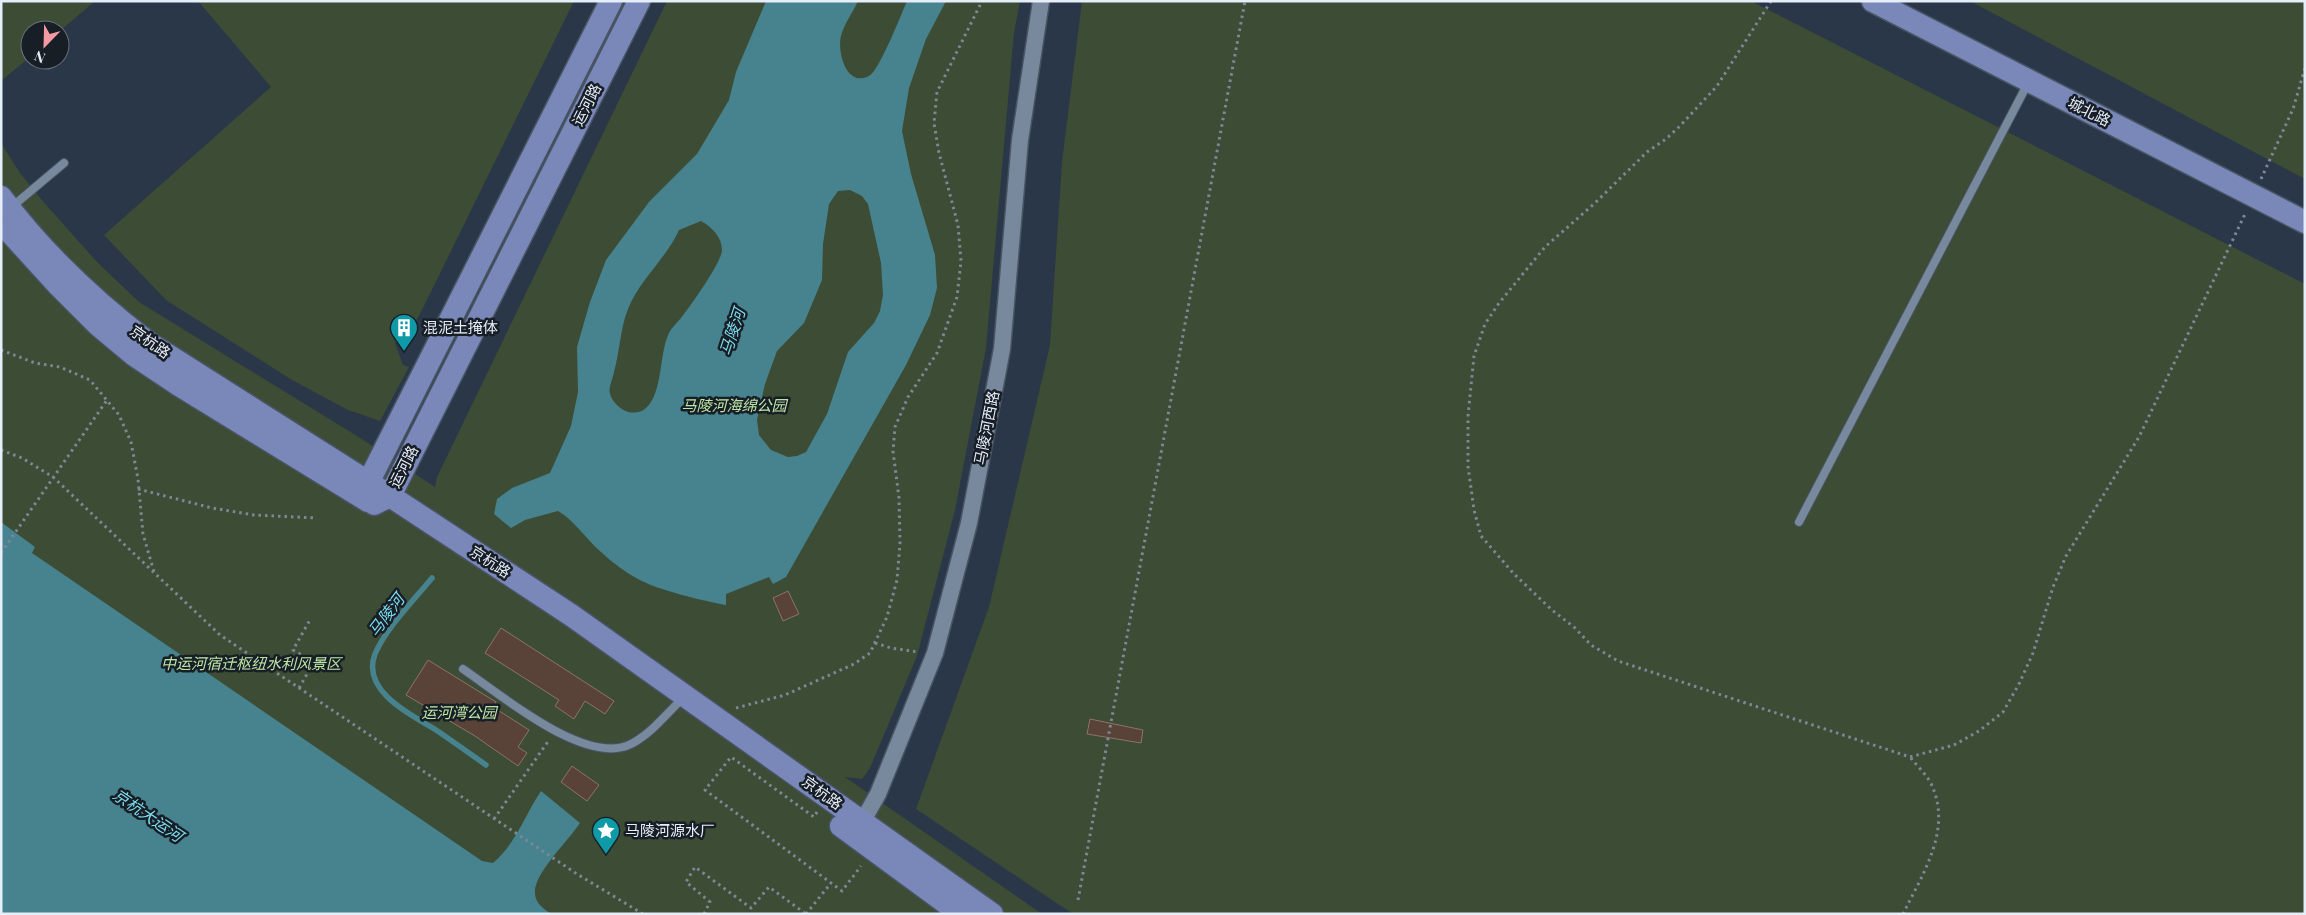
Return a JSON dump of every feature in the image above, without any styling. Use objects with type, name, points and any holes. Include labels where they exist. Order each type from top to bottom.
[{"type":"street","name":"运河路","points":[[377,495],[611,1]]},
{"type":"street","name":"运河路","points":[[377,495],[639,1]]},
{"type":"street","name":"马陵河西路","points":[[859,829],[878,794],[935,653],[969,523],[1002,349],[1020,140],[1041,1]]},
{"type":"street","name":"城北路","points":[[1873,1],[2305,222]]},
{"type":"street","name":"京杭路","points":[[3,211],[117,319],[149,343],[377,495],[546,612],[677,704],[819,809],[859,829],[874,849],[960,914]]},
{"type":"street","name":"京杭路","points":[[377,495],[571,615],[712,715],[859,829],[992,914]]},
{"type":"lane","points":[[1799,522],[2028,81]]},
{"type":"lane","points":[[3,211],[64,163]]},
{"type":"lane","points":[[463,669],[554,731],[599,749],[614,749],[631,744],[650,731],[677,704]]},
{"type":"path","points":[[712,715],[785,695],[823,680],[854,664],[870,653],[886,617],[897,580],[900,543],[899,498],[893,451],[894,426],[908,396],[938,353],[957,296],[961,262],[958,225],[939,153],[934,123],[937,92],[982,1]]},
{"type":"path","points":[[1078,900],[1245,1]]},
{"type":"path","points":[[1771,1],[1717,86],[1680,126],[1666,139],[1646,152],[1595,203],[1545,246],[1499,303],[1485,324],[1474,356],[1469,406],[1468,466],[1474,510],[1481,536],[1495,552],[1552,610],[1575,628],[1591,645],[1612,657],[1638,669],[1910,757],[1954,746],[1979,731],[2003,712],[2020,684],[2033,653],[2053,587],[2066,556],[2139,437],[2254,196],[2293,109],[2305,68]]},
{"type":"path","points":[[1,350],[35,363],[60,367],[90,380],[118,415],[131,442],[143,534],[154,572]]},
{"type":"path","points":[[1,553],[52,476],[107,400]]},
{"type":"path","points":[[1,450],[22,458],[52,476],[220,635],[577,874],[643,914]]},
{"type":"path","points":[[138,489],[212,508],[254,515],[316,518]]},
{"type":"path","points":[[299,688],[314,662],[293,650],[311,618]]},
{"type":"path","points":[[875,643],[891,648],[935,653]]},
{"type":"path","points":[[494,818],[554,731]]},
{"type":"path","points":[[819,809],[814,817],[731,757],[705,790],[842,891],[874,849]]},
{"type":"path","points":[[1903,914],[1933,851],[1939,829],[1940,810],[1933,786],[1910,757]]},
{"type":"path","points":[[704,914],[710,902],[686,882],[695,867],[750,908],[768,887],[806,914],[831,883]]},
{"type":"green space","points":[[1,1],[95,1],[70,22],[70,20],[20,20],[20,65],[1,81]]},
{"type":"green space","points":[[198,1],[574,1],[421,312],[406,339],[395,343],[403,365],[409,367],[380,421],[348,410],[292,380],[166,300],[104,235],[271,87]]},
{"type":"green space","points":[[667,1],[1020,1],[1014,33],[986,348],[955,510],[917,656],[870,768],[862,779],[845,777],[1042,914],[1,914],[1,143],[20,173],[41,199],[97,262],[139,302],[357,436],[435,487],[437,477]]},
{"type":"green space","points":[[1082,1],[1751,1],[2305,284],[2305,914],[1073,914],[916,809],[989,607],[1050,345],[1062,162]]},
{"type":"green space","points":[[1970,1],[2305,1],[2305,179]]},
{"type":"water","points":[[766,1],[858,1],[844,27],[840,50],[849,73],[854,77],[861,78],[869,76],[878,64],[890,42],[907,1],[946,1],[926,39],[909,88],[902,131],[911,174],[935,255],[937,288],[930,315],[906,365],[786,577],[773,584],[769,577],[726,594],[726,605],[668,591],[638,579],[610,560],[570,520],[558,511],[525,520],[511,528],[494,514],[497,499],[512,488],[550,473],[571,426],[578,392],[577,347],[590,302],[606,260],[649,202],[697,154],[729,100],[736,72]],"holes":[[[850,190],[862,196],[868,204],[881,263],[883,295],[880,311],[874,323],[848,352],[827,414],[806,452],[788,457],[771,450],[759,435],[757,420],[765,384],[777,351],[804,323],[822,280],[823,244],[829,204],[838,191]],[[701,221],[709,226],[718,237],[722,245],[721,256],[685,313],[669,333],[658,383],[651,401],[642,411],[628,412],[615,403],[610,392],[623,324],[628,309],[639,288],[674,240],[679,230]]]},
{"type":"water","name":"京杭大运河","points":[[1,522],[35,547],[32,553],[482,861],[493,863],[508,848],[541,791],[580,823],[546,867],[536,885],[535,897],[540,905],[551,914],[1,914]]},
{"type":"building","points":[[788,591],[799,614],[783,621],[773,598]]},
{"type":"building","points":[[501,628],[614,701],[605,714],[585,701],[574,719],[555,706],[559,700],[485,653]]},
{"type":"building","points":[[428,660],[496,702],[493,707],[529,730],[518,747],[527,753],[518,766],[475,736],[406,695]]},
{"type":"building","points":[[1090,719],[1143,730],[1141,743],[1087,734]]},
{"type":"building","points":[[572,766],[599,785],[587,801],[561,782]]},
{"type":"waterway","name":"马陵河","points":[[432,578],[393,624],[380,644],[372,667],[375,679],[381,690],[400,708],[433,728],[486,765]]},
{"type":"place","name":"混泥土掩体","points":[[404,352]]},
{"type":"place","name":"马陵河源水厂","points":[[606,855]]},
{"type":"park label","name":"马陵河海绵公园","points":[[734,406]]},
{"type":"park label","name":"中运河宿迁枢纽水利风景区","points":[[251,664]]},
{"type":"park label","name":"运河湾公园","points":[[459,713]]}]
